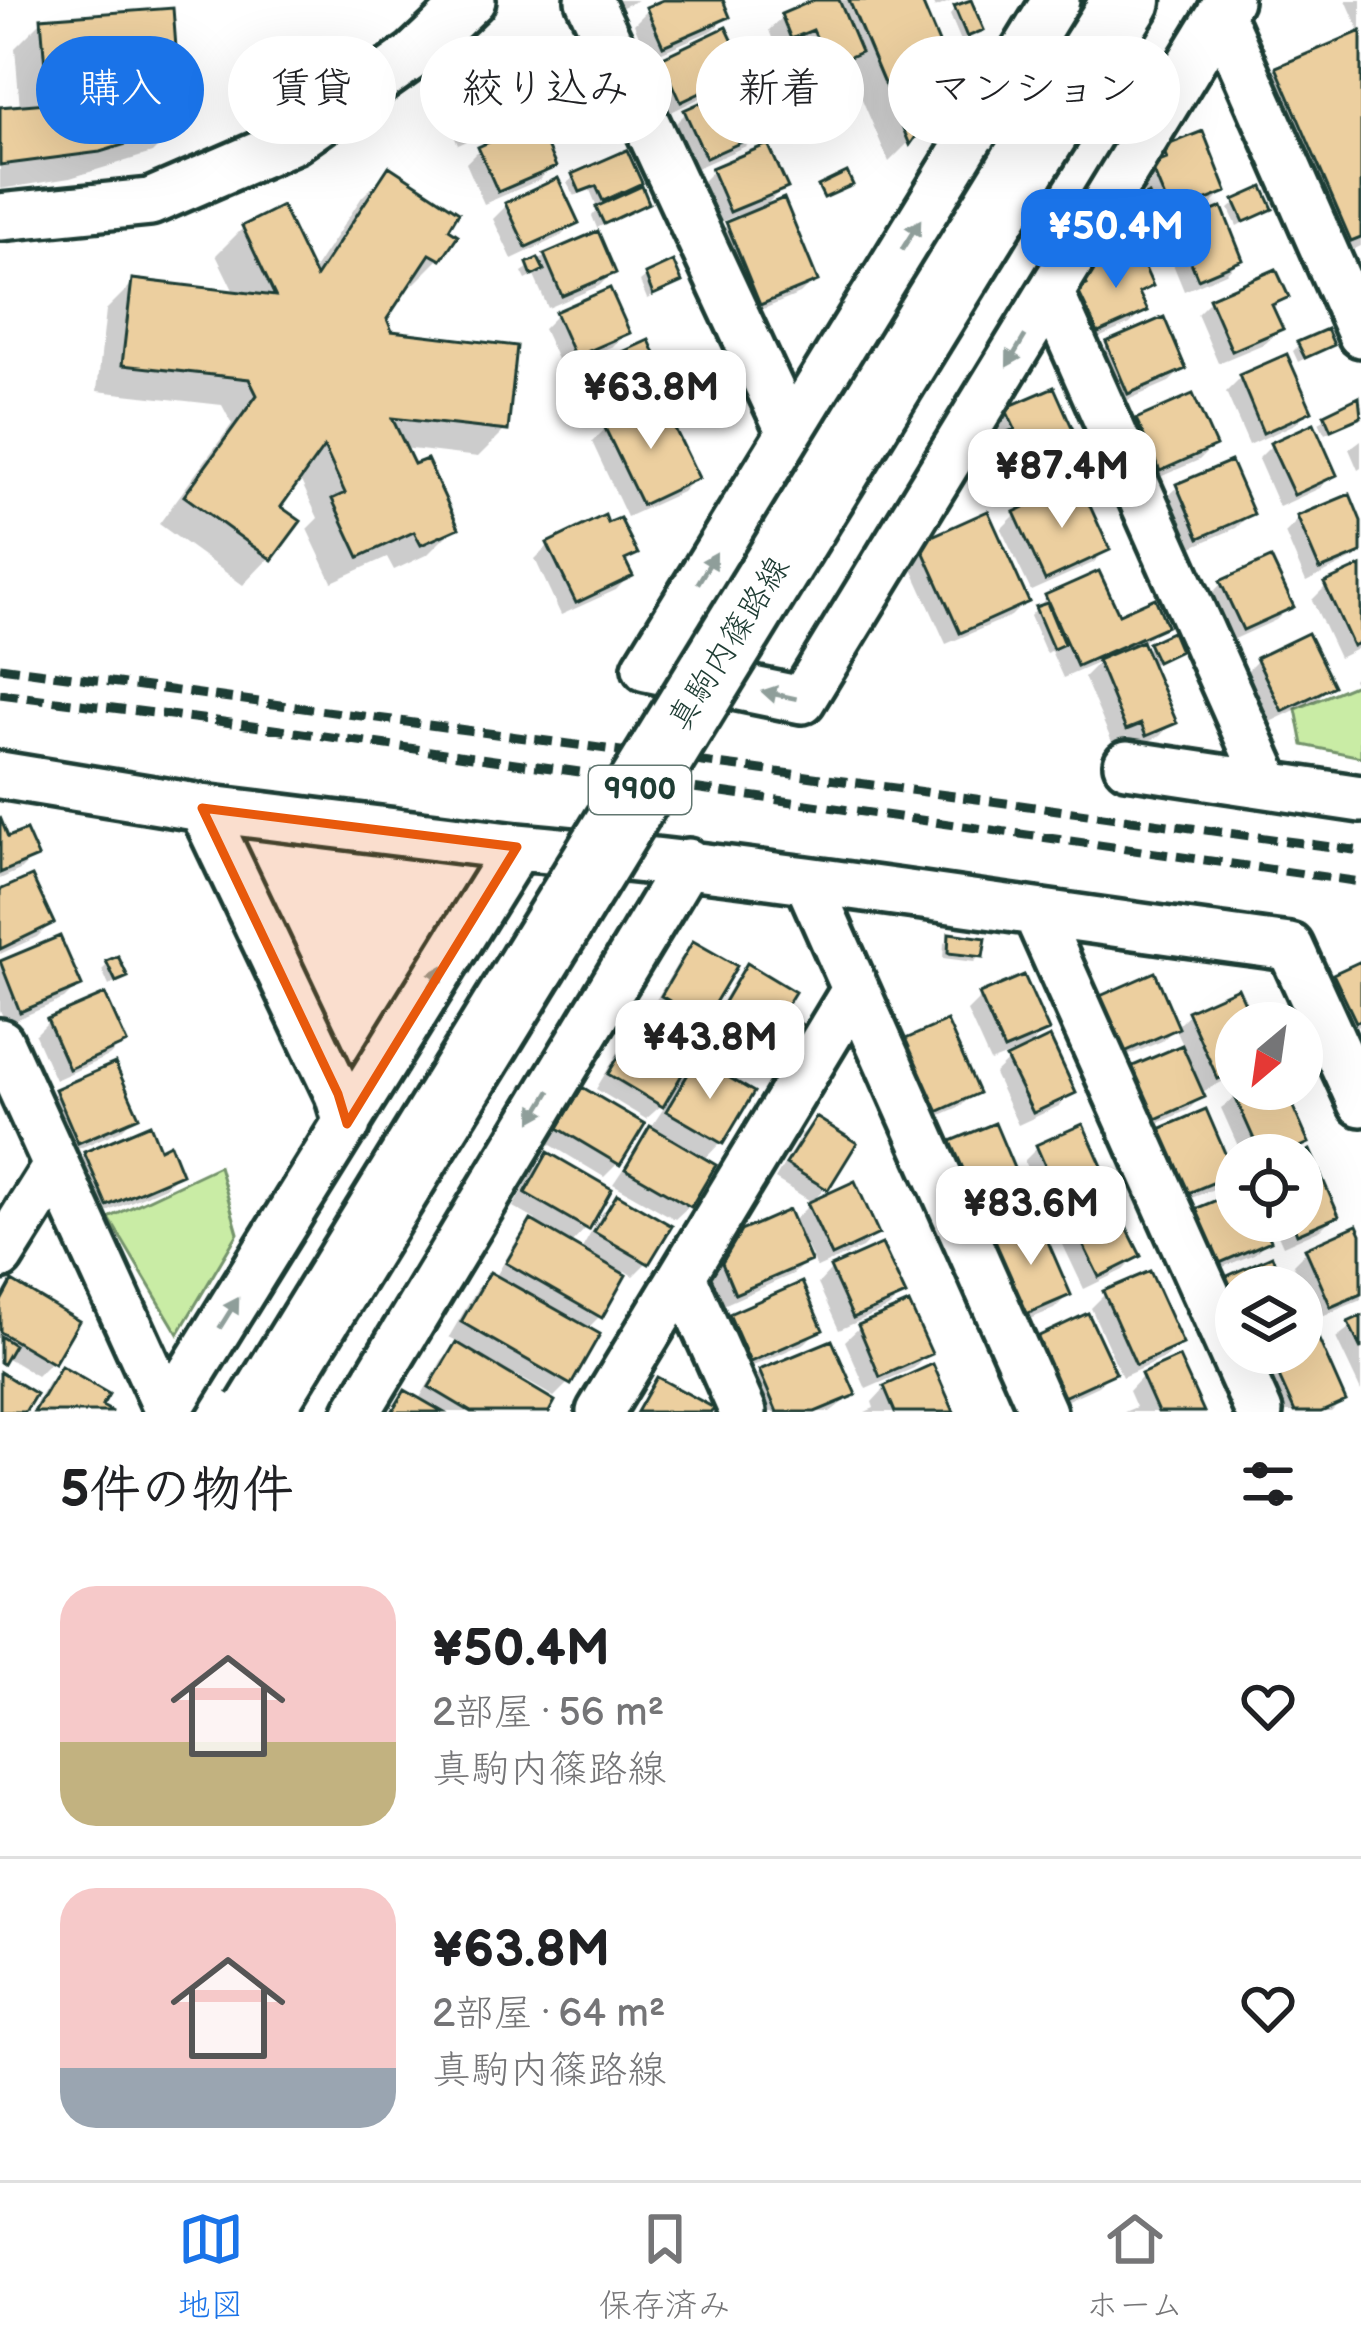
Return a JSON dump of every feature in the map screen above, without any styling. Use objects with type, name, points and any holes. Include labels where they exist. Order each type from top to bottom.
[{"type":"main road","name":"真駒内篠路線","points":[[258,1412],[1127,0]]},
{"type":"street","points":[[590,0],[790,432]]},
{"type":"street","points":[[1056,0],[646,668],[802,700],[1225,7]]},
{"type":"street","points":[[0,217],[150,202],[294,140],[414,55],[455,7]]},
{"type":"street","points":[[1225,7],[1361,334]]},
{"type":"street","points":[[1051,294],[1269,784]]},
{"type":"street","points":[[1126,764],[1361,799]]},
{"type":"street","points":[[0,775],[202,808],[517,847],[688,862],[1037,915],[1290,947],[1361,1103]]},
{"type":"street","points":[[202,808],[338,1094],[346,1124]]},
{"type":"street","points":[[168,1412],[517,847]]},
{"type":"street","points":[[357,1412],[688,862]]},
{"type":"street","points":[[808,882],[1043,1412]]},
{"type":"street","points":[[1037,915],[1259,1412]]},
{"type":"street","points":[[600,1412],[855,990]]},
{"type":"street","points":[[0,1042],[168,1412]]},
{"type":"street","points":[[0,1256],[55,1168]]},
{"type":"street","points":[[683,1277],[743,1412]]},
{"type":"highlighted area","points":[[202,808],[517,847],[347,1124],[338,1094]]},
{"type":"green space","points":[[1361,682],[1361,757],[1303,745],[1296,709]]},
{"type":"green space","points":[[219,1166],[238,1233],[178,1334],[109,1218]]},
{"type":"building","points":[[663,0],[723,0],[730,17],[672,42],[672,36],[659,36],[646,7]]},
{"type":"building","points":[[814,0],[839,0],[854,36],[816,36],[813,30],[790,36],[781,14]]},
{"type":"building","points":[[849,0],[921,0],[936,36],[888,36],[888,93]]},
{"type":"building","points":[[971,0],[984,30],[967,36],[954,6]]},
{"type":"building","points":[[173,8],[175,36],[42,36],[41,18]]},
{"type":"building","points":[[726,27],[730,36],[707,36]]},
{"type":"building","points":[[1361,31],[1361,237],[1351,241],[1276,67]]},
{"type":"building","points":[[696,41],[696,95],[681,102],[672,82],[672,53]]},
{"type":"building","points":[[36,104],[36,144],[126,144],[0,165],[0,107]]},
{"type":"building","points":[[696,105],[696,136],[684,110]]},
{"type":"building","points":[[1203,131],[1227,192],[1171,214],[1151,165],[1167,159],[1162,147],[1180,144]]},
{"type":"building","points":[[546,144],[556,167],[498,192],[478,147]]},
{"type":"building","points":[[700,144],[737,144],[706,158]]},
{"type":"building","points":[[768,144],[788,188],[730,212],[711,168]]},
{"type":"building","points":[[627,150],[642,183],[603,201],[596,186],[580,192],[572,174]]},
{"type":"building","points":[[389,166],[459,212],[449,229],[458,235],[441,260],[430,254],[387,319],[392,331],[517,346],[508,431],[392,418],[414,464],[427,459],[459,528],[421,545],[414,532],[359,557],[332,499],[345,493],[324,447],[281,507],[301,521],[272,560],[184,496],[257,395],[249,379],[122,365],[132,279],[275,296],[242,226],[282,206],[316,277]]},
{"type":"building","points":[[847,172],[853,185],[824,198],[818,186]]},
{"type":"building","points":[[558,178],[579,223],[526,247],[505,203]]},
{"type":"building","points":[[642,186],[649,203],[604,224],[596,207]]},
{"type":"building","points":[[1263,187],[1273,209],[1244,222],[1234,200]]},
{"type":"building","points":[[1149,194],[1166,233],[1151,240],[1134,200]]},
{"type":"building","points":[[784,198],[818,281],[760,305],[726,222]]},
{"type":"building","points":[[1222,207],[1243,260],[1198,279],[1176,226]]},
{"type":"building","points":[[598,231],[616,273],[562,296],[544,254]]},
{"type":"building","points":[[1136,248],[1153,286],[1139,293],[1148,311],[1098,333],[1077,289],[1087,285],[1082,273]]},
{"type":"building","points":[[538,258],[544,270],[532,276],[527,263]]},
{"type":"building","points":[[673,261],[682,282],[653,295],[645,274]]},
{"type":"building","points":[[1276,269],[1289,297],[1272,305],[1283,329],[1232,351],[1209,298]]},
{"type":"building","points":[[610,288],[630,333],[575,357],[555,312]]},
{"type":"building","points":[[1164,317],[1186,369],[1128,394],[1106,342]]},
{"type":"building","points":[[1327,329],[1334,345],[1305,358],[1297,342]]},
{"type":"building","points":[[649,340],[669,385],[605,414],[585,369]]},
{"type":"building","points":[[1287,354],[1312,411],[1263,433],[1239,375]]},
{"type":"building","points":[[1054,387],[1087,461],[1038,483],[1025,453],[1015,457],[1005,433],[1015,429],[1005,408]]},
{"type":"building","points":[[1193,394],[1216,446],[1160,471],[1136,419]]},
{"type":"building","points":[[1359,397],[1361,417],[1331,430],[1324,414]]},
{"type":"building","points":[[661,400],[699,478],[642,505],[604,426]]},
{"type":"building","points":[[1314,423],[1337,475],[1294,495],[1270,443]]},
{"type":"building","points":[[1231,461],[1254,514],[1199,538],[1176,484]]},
{"type":"building","points":[[1079,482],[1110,550],[1045,580],[1014,512]]},
{"type":"building","points":[[1350,494],[1361,521],[1361,553],[1320,570],[1297,516]]},
{"type":"building","points":[[988,511],[1029,602],[960,633],[919,542]]},
{"type":"building","points":[[605,515],[608,523],[620,518],[638,554],[625,560],[633,576],[576,603],[547,543]]},
{"type":"building","points":[[1271,558],[1294,607],[1243,630],[1220,581]]},
{"type":"building","points":[[1361,566],[1361,642],[1353,646],[1324,583]]},
{"type":"building","points":[[1099,571],[1119,614],[1155,598],[1167,626],[1077,666],[1045,595]]},
{"type":"building","points":[[1047,603],[1064,644],[1053,649],[1035,607]]},
{"type":"building","points":[[1172,632],[1180,651],[1157,662],[1148,643]]},
{"type":"building","points":[[1308,633],[1334,686],[1282,711],[1256,658]]},
{"type":"building","points":[[1142,641],[1177,723],[1146,736],[1141,724],[1126,730],[1097,660]]},
{"type":"building","points":[[0,817],[8,837],[26,830],[38,857],[0,873]]},
{"type":"building","points":[[32,876],[54,923],[0,949],[0,890]]},
{"type":"building","points":[[949,933],[986,938],[983,957],[948,953]]},
{"type":"building","points":[[60,936],[82,986],[20,1012],[0,961]]},
{"type":"building","points":[[693,941],[737,966],[704,1021],[661,996]]},
{"type":"building","points":[[118,956],[128,977],[116,982],[106,961]]},
{"type":"building","points":[[1361,961],[1361,1020],[1356,1022],[1333,974]]},
{"type":"building","points":[[747,963],[795,992],[782,1013],[813,1031],[789,1072],[710,1026]]},
{"type":"building","points":[[1155,972],[1179,1028],[1122,1053],[1098,997]]},
{"type":"building","points":[[1024,975],[1049,1031],[1004,1050],[979,994]]},
{"type":"building","points":[[1238,988],[1244,1002],[1215,1002],[1215,1072],[1187,1011]]},
{"type":"building","points":[[105,994],[127,1043],[69,1069],[47,1019]]},
{"type":"building","points":[[640,1021],[694,1054],[663,1107],[608,1074]]},
{"type":"building","points":[[947,1021],[979,1093],[932,1114],[899,1042]]},
{"type":"building","points":[[1050,1037],[1076,1093],[1033,1113],[1006,1058]]},
{"type":"building","points":[[1182,1045],[1205,1097],[1151,1121],[1128,1068]]},
{"type":"building","points":[[697,1059],[754,1092],[723,1144],[666,1111]]},
{"type":"building","points":[[115,1063],[139,1117],[78,1143],[55,1089]]},
{"type":"building","points":[[582,1087],[645,1124],[620,1165],[558,1128]]},
{"type":"building","points":[[1206,1109],[1217,1134],[1215,1182],[1186,1194],[1159,1129]]},
{"type":"building","points":[[1241,1110],[1294,1110],[1305,1134],[1252,1134]]},
{"type":"building","points":[[816,1117],[857,1143],[828,1190],[786,1164]]},
{"type":"building","points":[[995,1123],[1027,1199],[978,1220],[946,1143]]},
{"type":"building","points":[[150,1124],[160,1149],[170,1144],[182,1174],[107,1206],[84,1152]]},
{"type":"building","points":[[1083,1124],[1111,1186],[1063,1207],[1036,1145]]},
{"type":"building","points":[[650,1126],[716,1165],[691,1207],[625,1169]]},
{"type":"building","points":[[548,1152],[612,1189],[589,1230],[525,1193]]},
{"type":"building","points":[[1323,1180],[1339,1216],[1323,1223]]},
{"type":"building","points":[[855,1181],[879,1234],[832,1256],[807,1203]]},
{"type":"building","points":[[617,1194],[672,1226],[649,1264],[594,1232]]},
{"type":"building","points":[[1111,1196],[1141,1256],[1099,1277],[1069,1216]]},
{"type":"building","points":[[1215,1201],[1215,1242],[1269,1242],[1213,1266],[1190,1211]]},
{"type":"building","points":[[789,1210],[811,1261],[735,1294],[722,1263],[741,1231]]},
{"type":"building","points":[[531,1220],[626,1275],[602,1318],[506,1263]]},
{"type":"building","points":[[1039,1221],[1071,1295],[1022,1316],[990,1242]]},
{"type":"building","points":[[1357,1225],[1361,1234],[1361,1294],[1331,1307],[1323,1289],[1323,1266],[1313,1266],[1305,1248]]},
{"type":"building","points":[[882,1244],[906,1295],[853,1318],[830,1267]]},
{"type":"building","points":[[1272,1256],[1276,1266],[1250,1266]]},
{"type":"building","points":[[1150,1271],[1183,1344],[1136,1365],[1103,1291]]},
{"type":"building","points":[[490,1272],[600,1334],[571,1385],[461,1322]]},
{"type":"building","points":[[12,1281],[79,1321],[54,1364],[0,1332],[0,1303]]},
{"type":"building","points":[[802,1282],[823,1330],[750,1362],[729,1314]]},
{"type":"building","points":[[909,1303],[932,1354],[880,1377],[858,1325]]},
{"type":"building","points":[[1088,1313],[1116,1373],[1063,1397],[1035,1338]]},
{"type":"building","points":[[1361,1316],[1361,1349],[1348,1322]]},
{"type":"building","points":[[0,1336],[14,1345],[3,1364],[0,1362]]},
{"type":"building","points":[[832,1340],[856,1395],[815,1412],[777,1412],[759,1370]]},
{"type":"building","points":[[456,1342],[555,1401],[549,1412],[471,1412],[429,1387]]},
{"type":"building","points":[[1323,1349],[1346,1401],[1321,1412],[1295,1412],[1278,1374],[1323,1374]]},
{"type":"building","points":[[1179,1357],[1204,1412],[1158,1412],[1141,1374]]},
{"type":"building","points":[[933,1364],[954,1412],[895,1412],[884,1386]]},
{"type":"building","points":[[61,1366],[109,1394],[102,1406],[113,1412],[34,1412]]},
{"type":"building","points":[[0,1372],[36,1394],[25,1412],[0,1412]]},
{"type":"building","points":[[657,1377],[714,1408],[712,1412],[637,1412]]},
{"type":"building","points":[[405,1390],[443,1412],[392,1412]]},
{"type":"railway","points":[[0,667],[1361,851]]},
{"type":"railway","points":[[0,694],[1361,882]]}]
